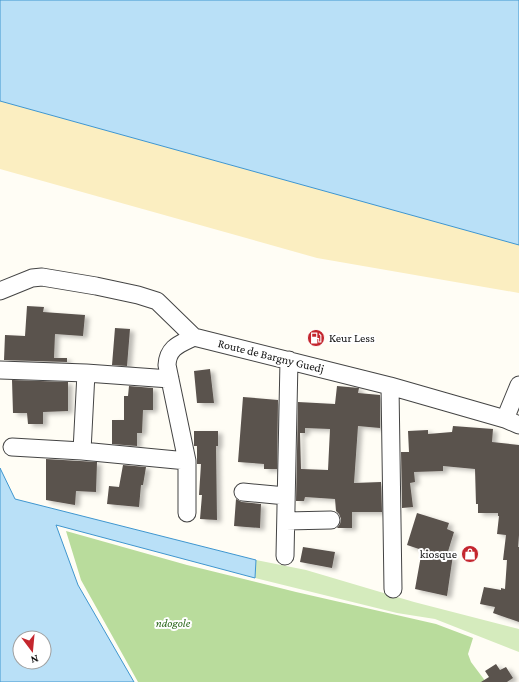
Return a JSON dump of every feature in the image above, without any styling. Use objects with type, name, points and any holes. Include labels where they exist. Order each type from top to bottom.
[{"type":"street","points":[[0,291],[32,278],[50,278],[138,295],[157,301],[194,337],[178,345],[167,356],[167,365],[187,461],[188,513]]},
{"type":"street","name":"Route de Bargny Guedj","points":[[194,337],[390,386],[512,422]]},
{"type":"street","points":[[285,556],[289,360]]},
{"type":"street","points":[[0,370],[86,373],[170,379]]},
{"type":"street","points":[[82,451],[86,373]]},
{"type":"street","points":[[512,422],[519,385]]},
{"type":"street","points":[[390,386],[393,589]]},
{"type":"street","points":[[12,447],[82,451],[187,461]]},
{"type":"street","points":[[243,492],[286,496]]},
{"type":"street","points":[[286,521],[331,520]]},
{"type":"green space","name":"ndogole","points":[[66,531],[187,565],[436,624],[473,638],[468,654],[471,662],[486,682],[138,682],[81,580]]},
{"type":"green space","points":[[256,560],[306,570],[414,602],[519,629],[519,652],[435,619],[397,613],[255,578]]},
{"type":"sand","points":[[0,101],[519,245],[519,293],[317,258],[0,169]]},
{"type":"water","points":[[0,0],[519,0],[519,245],[0,101]]},
{"type":"water","points":[[0,468],[15,499],[256,560],[255,578],[56,525],[78,585],[134,682],[0,682]]},
{"type":"building","points":[[27,306],[44,307],[43,312],[85,315],[83,336],[55,334],[54,358],[67,358],[67,362],[4,360],[5,335],[25,336]]},
{"type":"building","points":[[115,328],[130,329],[127,366],[112,365]]},
{"type":"building","points":[[210,369],[214,403],[197,403],[194,371]]},
{"type":"building","points":[[12,380],[68,382],[68,411],[43,412],[43,424],[28,424],[27,413],[13,413]]},
{"type":"building","points":[[129,386],[153,388],[153,410],[143,410],[142,433],[137,433],[137,446],[112,444],[112,420],[124,420],[124,396],[128,396]]},
{"type":"building","points":[[337,386],[359,388],[358,393],[380,395],[380,428],[358,426],[354,483],[381,482],[382,512],[352,512],[352,528],[337,528],[341,519],[336,511],[335,499],[305,497],[304,501],[296,501],[298,402],[335,404]],"holes":[[[305,428],[330,429],[328,470],[301,469],[300,433],[305,433]]]},
{"type":"building","points":[[243,397],[278,400],[277,469],[264,469],[264,464],[238,462]]},
{"type":"building","points":[[453,426],[493,429],[492,442],[519,445],[519,622],[493,613],[495,607],[480,604],[484,587],[501,590],[501,588],[505,589],[507,560],[503,560],[506,535],[497,534],[498,513],[478,513],[478,504],[476,504],[475,469],[443,466],[443,471],[414,472],[415,482],[410,483],[413,507],[402,508],[401,452],[409,452],[408,431],[428,430],[428,434],[452,432]]},
{"type":"building","points":[[194,431],[218,431],[218,446],[216,446],[217,520],[200,519],[202,495],[199,495],[201,464],[197,464],[197,446],[194,446]]},
{"type":"building","points":[[46,459],[97,462],[96,492],[76,491],[75,505],[46,500]]},
{"type":"building","points":[[123,465],[146,467],[143,485],[141,485],[139,507],[107,504],[109,486],[119,487]]},
{"type":"building","points":[[236,499],[242,502],[261,504],[260,528],[234,526]]},
{"type":"building","points":[[417,513],[449,523],[447,529],[454,532],[446,558],[453,555],[447,596],[415,589],[422,550],[407,545]]},
{"type":"building","points":[[303,547],[335,552],[332,568],[300,562]]},
{"type":"building","points":[[496,664],[500,670],[506,667],[513,678],[507,682],[481,682],[489,677],[485,671]]},
{"type":"place","name":"Keur Less","points":[[316,338]]},
{"type":"place","name":"kiosque","points":[[470,554]]}]
